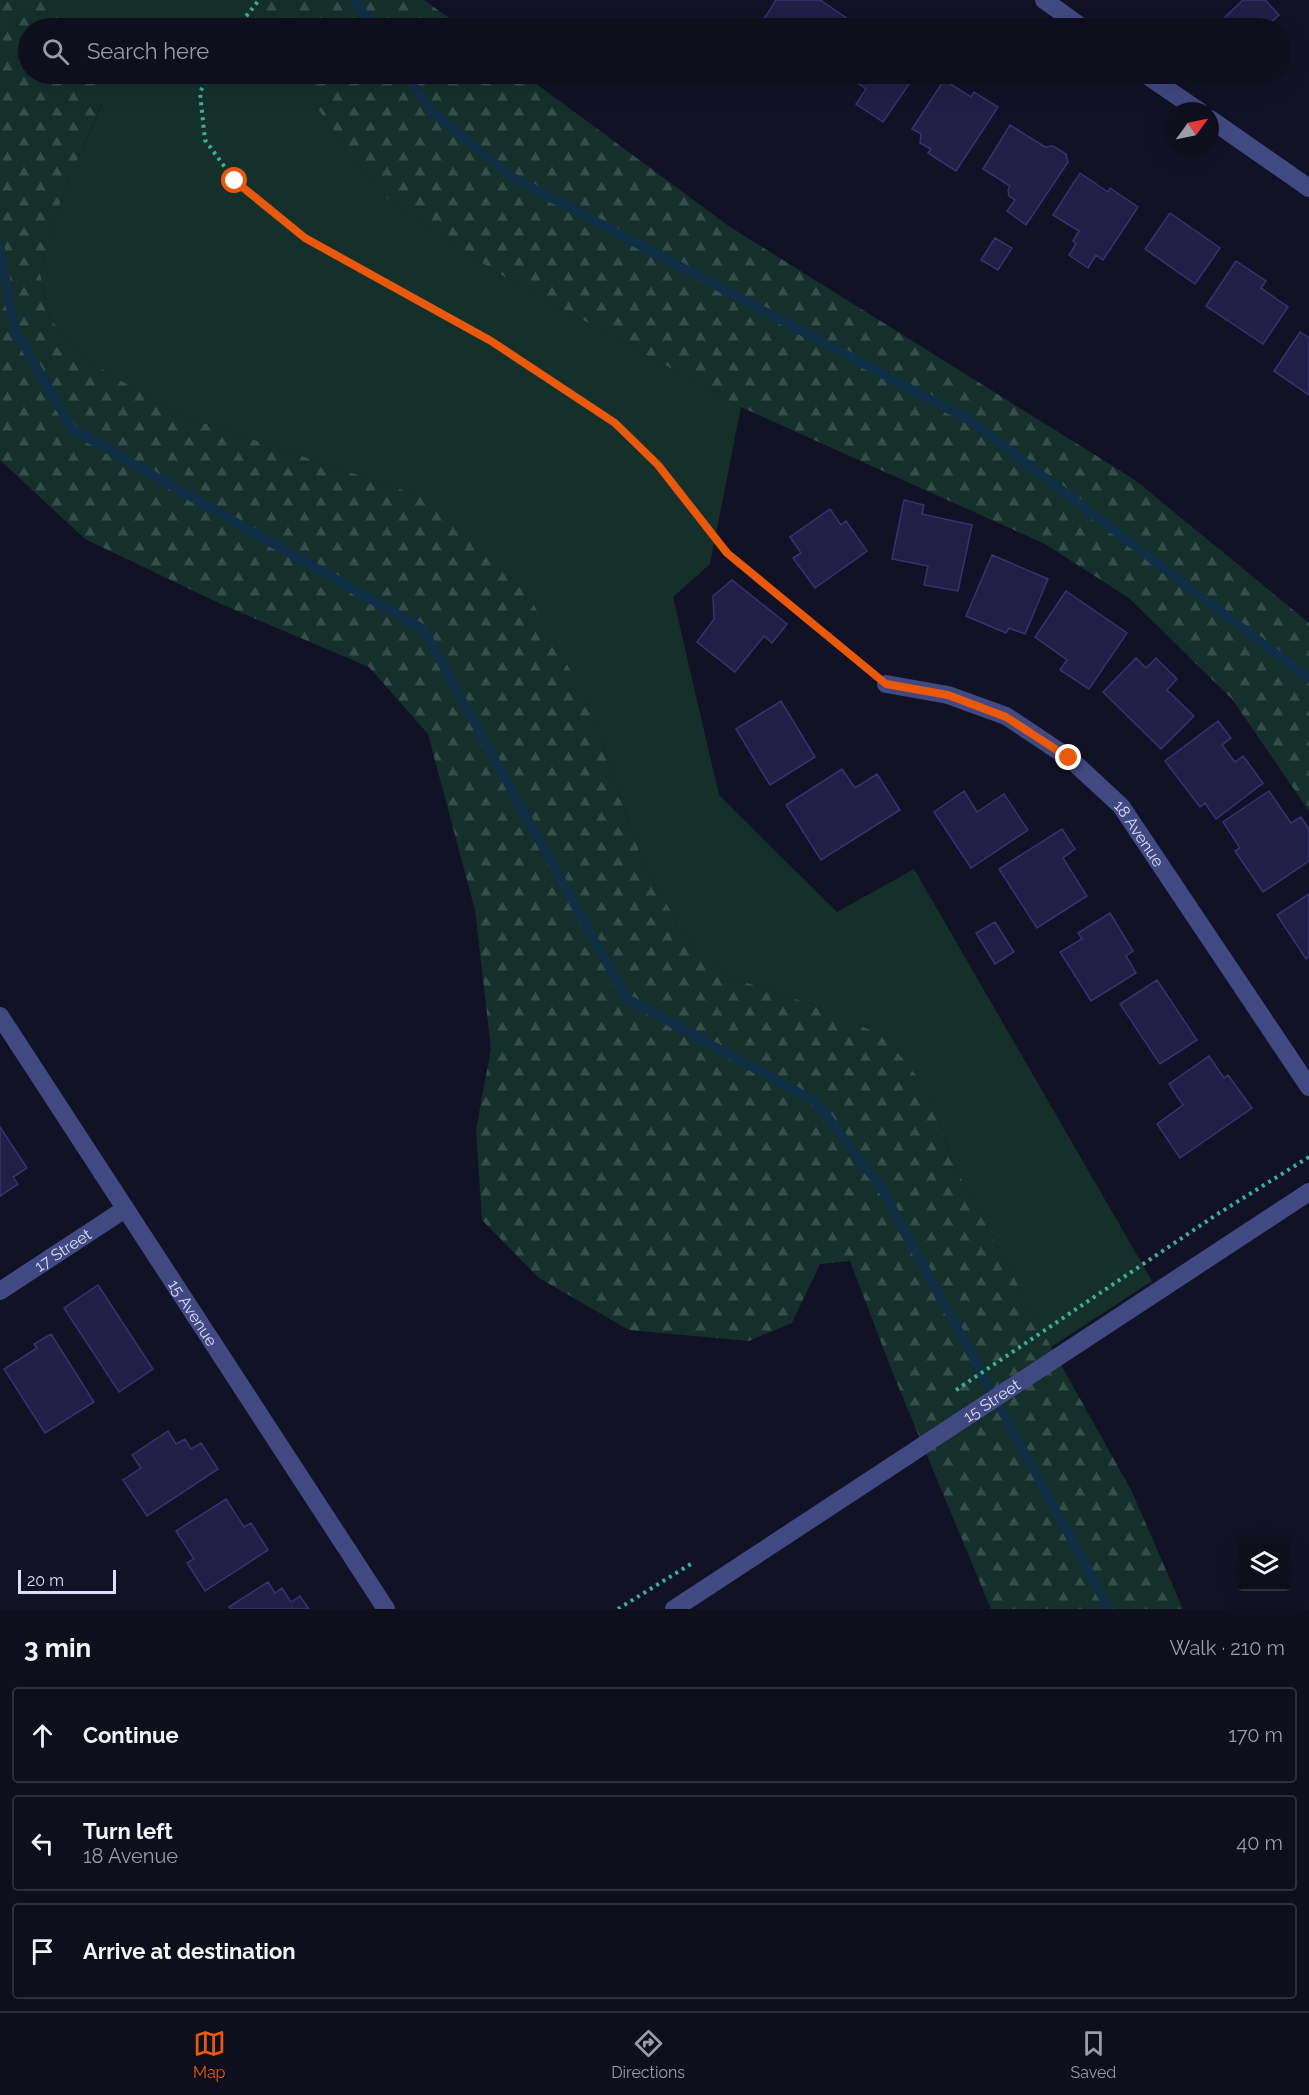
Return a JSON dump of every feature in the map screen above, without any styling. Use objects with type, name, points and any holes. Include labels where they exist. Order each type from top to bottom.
[{"type":"street","points":[[1044,0],[1069,18]]},
{"type":"street","points":[[1160,84],[1186,102]]},
{"type":"street","points":[[1219,125],[1309,188]]},
{"type":"street","name":"18 Avenue","points":[[886,684],[948,695],[1006,717],[1069,758],[1121,806],[1309,1087]]},
{"type":"street","name":"15 Avenue","points":[[0,1016],[386,1609]]},
{"type":"street","name":"15 Street","points":[[674,1609],[1309,1192]]},
{"type":"street","name":"17 Street","points":[[0,1291],[124,1209]]},
{"type":"path","points":[[245,18],[259,0]]},
{"type":"path","points":[[204,84],[200,93],[205,140],[235,181],[305,238],[491,341],[615,423],[658,465],[727,553],[886,684]]},
{"type":"path","points":[[948,1395],[1216,1215],[1309,1157]]},
{"type":"path","points":[[618,1609],[699,1559]]},
{"type":"green space","points":[[0,0],[52,0],[67,18],[18,18],[18,84],[97,84],[102,104],[64,190],[40,273],[50,319],[84,358],[174,413],[427,498],[508,559],[586,698],[646,871],[693,946],[726,976],[820,1007],[885,1037],[927,1089],[956,1169],[1131,1490],[1183,1609],[991,1609],[894,1376],[850,1261],[820,1264],[792,1323],[749,1341],[629,1330],[539,1278],[482,1220],[476,1130],[491,1048],[475,910],[428,734],[369,667],[223,605],[85,539],[0,460]]},
{"type":"green space","points":[[52,0],[243,0],[255,18],[67,18]]},
{"type":"green space","points":[[243,0],[424,0],[449,18],[255,18]]},
{"type":"green space","points":[[97,84],[299,84],[382,195],[494,271],[741,407],[710,564],[673,597],[719,795],[837,912],[914,869],[1152,1281],[1051,1347],[956,1169],[927,1089],[820,1007],[726,976],[693,946],[646,871],[586,698],[427,498],[174,413],[84,358],[50,319],[40,273],[64,190],[102,105]]},
{"type":"green space","points":[[299,84],[537,84],[730,227],[1135,480],[1309,623],[1309,811],[1232,699],[1129,598],[1045,544],[741,407],[494,271],[382,195]]},
{"type":"building","points":[[776,0],[820,0],[847,18],[765,18]]},
{"type":"building","points":[[1243,0],[1265,0],[1279,15],[1276,18],[1225,17]]},
{"type":"building","points":[[859,84],[909,84],[883,122],[856,104],[866,89]]},
{"type":"building","points":[[941,84],[950,84],[971,97],[974,92],[998,107],[956,171],[928,153],[931,149],[920,143],[921,134],[912,129]]},
{"type":"building","points":[[1010,125],[1045,147],[1053,146],[1066,154],[1068,162],[1026,225],[1007,211],[1015,200],[1009,196],[1010,186],[983,169]]},
{"type":"building","points":[[1080,173],[1108,192],[1110,188],[1138,207],[1103,260],[1096,255],[1088,268],[1069,255],[1076,244],[1073,241],[1079,231],[1053,215]]},
{"type":"building","points":[[1170,213],[1220,248],[1195,284],[1145,249]]},
{"type":"building","points":[[995,238],[1012,248],[998,270],[981,260]]},
{"type":"building","points":[[1236,261],[1266,281],[1261,288],[1288,307],[1263,344],[1206,306]]},
{"type":"building","points":[[1300,332],[1309,338],[1309,395],[1274,371]]},
{"type":"building","points":[[904,500],[924,505],[922,514],[972,525],[958,591],[924,585],[928,566],[892,559]]},
{"type":"building","points":[[830,509],[841,525],[846,521],[867,551],[815,588],[793,558],[801,553],[790,537]]},
{"type":"building","points":[[992,555],[1048,579],[1025,634],[1009,628],[1006,633],[966,616]]},
{"type":"building","points":[[732,580],[787,624],[772,643],[764,636],[735,672],[697,642],[714,619],[713,596]]},
{"type":"building","points":[[1066,591],[1127,633],[1089,689],[1060,670],[1067,660],[1035,637]]},
{"type":"building","points":[[1136,658],[1146,668],[1156,658],[1177,679],[1167,690],[1194,716],[1161,749],[1103,692]]},
{"type":"building","points":[[781,701],[815,757],[770,785],[736,729]]},
{"type":"building","points":[[1218,721],[1231,738],[1222,745],[1235,762],[1243,756],[1263,783],[1216,819],[1205,803],[1200,807],[1165,761]]},
{"type":"building","points":[[842,769],[855,788],[877,774],[900,810],[821,860],[786,805]]},
{"type":"building","points":[[964,791],[977,812],[1004,794],[1028,830],[971,868],[934,812]]},
{"type":"building","points":[[1269,791],[1291,823],[1301,817],[1309,829],[1309,861],[1263,892],[1235,851],[1240,848],[1223,822]]},
{"type":"building","points":[[1062,829],[1075,849],[1063,858],[1087,896],[1037,928],[999,869]]},
{"type":"building","points":[[1309,894],[1309,957],[1306,959],[1277,915]]},
{"type":"building","points":[[1110,913],[1133,951],[1126,956],[1136,973],[1091,1001],[1060,952],[1082,939],[1078,933]]},
{"type":"building","points":[[995,922],[1014,952],[995,964],[976,933]]},
{"type":"building","points":[[1157,980],[1197,1040],[1160,1064],[1120,1004]]},
{"type":"building","points":[[1209,1056],[1224,1078],[1228,1075],[1252,1108],[1180,1158],[1157,1124],[1183,1105],[1169,1084]]},
{"type":"building","points":[[0,1127],[27,1168],[13,1177],[18,1184],[0,1196]]},
{"type":"building","points":[[98,1285],[153,1369],[119,1392],[64,1308]]},
{"type":"building","points":[[51,1334],[94,1402],[45,1433],[4,1369],[37,1348],[34,1344]]},
{"type":"building","points":[[168,1431],[176,1444],[185,1439],[191,1449],[201,1443],[218,1469],[147,1516],[123,1480],[141,1468],[132,1455]]},
{"type":"building","points":[[226,1499],[244,1527],[251,1523],[268,1550],[205,1591],[187,1563],[194,1559],[176,1531]]},
{"type":"building","points":[[268,1582],[275,1593],[282,1588],[291,1602],[300,1596],[309,1609],[231,1609],[229,1607]]},
{"type":"waterway","points":[[355,0],[367,18]]},
{"type":"waterway","points":[[412,84],[430,110],[512,177],[971,421],[1309,679]]},
{"type":"waterway","points":[[0,247],[14,328],[72,429],[423,629],[626,998],[816,1102],[881,1187],[1109,1609]]},
{"type":"route","points":[[235,181],[305,238],[491,341],[615,423],[658,465],[727,553],[886,684],[948,695],[1006,717],[1069,758]]}]
